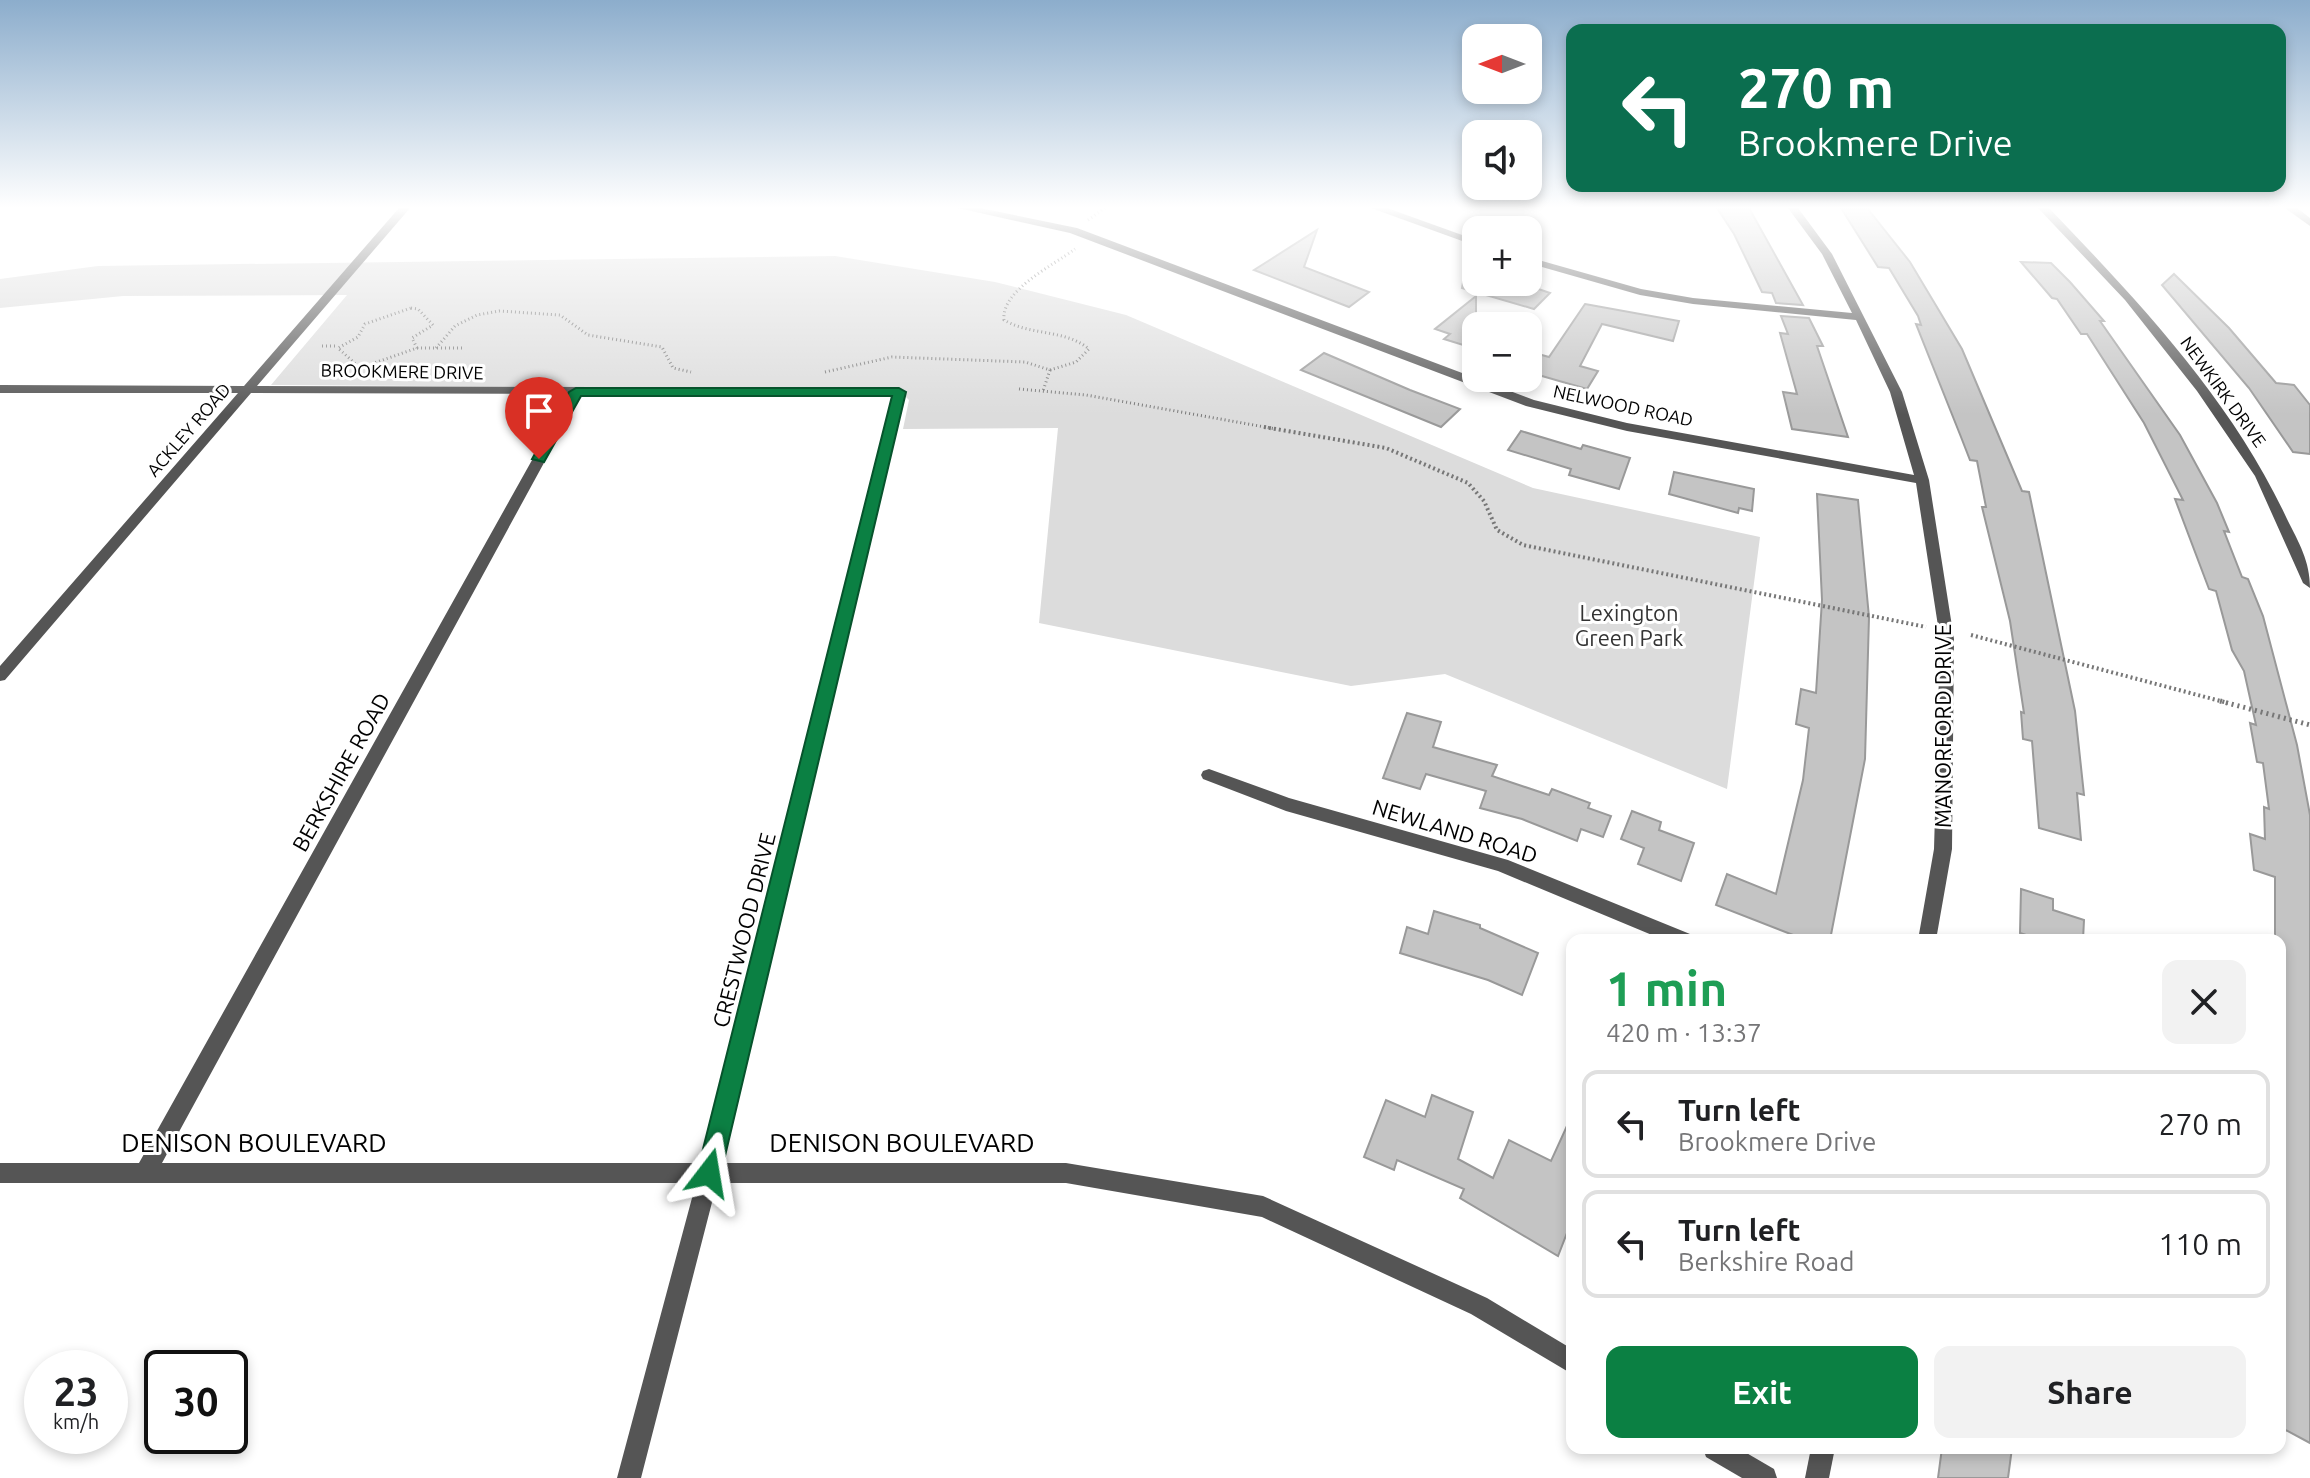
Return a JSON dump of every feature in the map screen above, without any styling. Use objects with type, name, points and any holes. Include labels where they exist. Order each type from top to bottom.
[{"type":"street","name":"ACKLEY ROAD","points":[[0,676],[346,277]]},
{"type":"street","name":"NELWOOD ROAD","points":[[1197,277],[1530,403],[1627,427],[1922,480]]},
{"type":"street","points":[[1591,277],[1666,297],[1860,317]]},
{"type":"street","name":"MANORFORD DRIVE","points":[[1839,277],[1896,392],[1922,480],[1947,639],[1943,849],[1928,934]]},
{"type":"street","name":"NEWKIRK DRIVE","points":[[2109,277],[2202,389],[2261,476],[2310,583]]},
{"type":"street","name":"BROOKMERE DRIVE","points":[[0,389],[899,392]]},
{"type":"street","name":"BERKSHIRE ROAD","points":[[145,1173],[576,392]]},
{"type":"street","name":"CRESTWOOD DRIVE","points":[[629,1478],[709,1173],[899,392]]},
{"type":"street","name":"NEWLAND ROAD","points":[[1209,775],[1286,804],[1502,865],[1669,934]]},
{"type":"street","name":"DENISON BOULEVARD","points":[[0,1173],[1066,1173],[1263,1207],[1479,1306],[1566,1358]]},
{"type":"street","points":[[1725,1454],[1765,1478]]},
{"type":"street","points":[[1817,1478],[1822,1454]]},
{"type":"path","points":[[819,373],[883,357],[1025,362],[1050,370],[1076,362],[1089,349],[1073,340],[1019,330],[1004,320],[1003,311],[1014,294],[1037,277]]},
{"type":"path","points":[[322,346],[339,346],[358,337],[365,324],[411,308],[418,309],[433,325],[412,338],[417,348]]},
{"type":"path","points":[[436,348],[455,326],[477,315],[499,311],[547,313],[560,315],[588,335],[662,347],[673,368],[701,372]]},
{"type":"path","points":[[339,346],[360,368],[417,348],[464,348]]},
{"type":"path","points":[[1043,391],[1050,370]]},
{"type":"path","points":[[1019,389],[1236,420],[1386,448],[1468,483],[1484,501],[1497,530],[1523,545],[1926,627]]},
{"type":"path","points":[[1971,635],[2310,725]]},
{"type":"green space","name":"Lexington Green Park","points":[[964,277],[1126,315],[1533,488],[1760,537],[1727,789],[1445,674],[1351,686],[1039,623],[1058,428],[903,429],[909,400],[898,389],[271,385],[347,295],[123,296],[0,308],[0,279]]},
{"type":"building","points":[[1272,277],[1330,277],[1369,292],[1349,307]]},
{"type":"building","points":[[1755,277],[1787,277],[1803,305],[1776,303],[1772,293],[1762,292]]},
{"type":"building","points":[[1894,277],[1919,277],[1962,349],[2022,491],[2029,492],[2075,711],[2084,795],[2077,793],[2081,840],[2039,828],[2032,741],[2023,739],[2021,712],[2024,713],[2010,621],[1982,507],[1986,507],[1977,461],[1970,460],[1916,324],[1921,325]]},
{"type":"building","points":[[2034,277],[2065,277],[2070,282],[2104,321],[2100,321],[2180,435],[2217,503],[2242,577],[2248,579],[2263,616],[2297,745],[2310,815],[2310,1443],[2286,1430],[2286,934],[2275,934],[2275,877],[2254,870],[2250,834],[2265,839],[2264,807],[2269,809],[2263,763],[2257,762],[2250,723],[2256,725],[2244,671],[2232,650],[2216,591],[2209,589],[2175,499],[2183,500],[2144,423],[2087,334],[2081,334],[2057,299],[2052,298]]},
{"type":"building","points":[[2171,277],[2177,277],[2229,328],[2276,383],[2294,385],[2310,405],[2310,454],[2293,452],[2249,388],[2162,285]]},
{"type":"building","points":[[1542,290],[1550,293],[1534,309],[1489,296],[1542,296]]},
{"type":"building","points":[[1476,296],[1476,312],[1462,312],[1462,345],[1444,339],[1450,334],[1435,329]]},
{"type":"building","points":[[1585,304],[1679,321],[1673,341],[1602,324],[1580,366],[1598,371],[1587,389],[1542,376],[1542,355],[1549,357]]},
{"type":"building","points":[[1781,316],[1809,318],[1823,346],[1817,346],[1848,437],[1792,429],[1783,392],[1797,394],[1780,333],[1788,334]]},
{"type":"building","points":[[1324,353],[1460,409],[1441,427],[1301,370]]},
{"type":"building","points":[[1521,431],[1581,449],[1583,445],[1630,458],[1619,489],[1569,475],[1571,469],[1508,450]]},
{"type":"building","points":[[1674,472],[1754,489],[1752,511],[1739,508],[1738,513],[1669,494]]},
{"type":"building","points":[[1817,494],[1858,500],[1869,617],[1865,759],[1831,934],[1791,934],[1716,905],[1727,874],[1776,894],[1803,780],[1809,728],[1796,724],[1801,689],[1816,693],[1822,600]]},
{"type":"building","points":[[1407,713],[1441,722],[1433,747],[1497,765],[1492,776],[1549,795],[1552,789],[1590,803],[1588,808],[1611,816],[1603,837],[1581,829],[1577,841],[1522,819],[1480,808],[1486,791],[1426,774],[1420,789],[1383,778]]},
{"type":"building","points":[[1632,811],[1661,822],[1659,830],[1694,843],[1681,881],[1638,864],[1644,848],[1621,839]]},
{"type":"building","points":[[2021,889],[2053,899],[2053,910],[2084,920],[2083,934],[2020,933]]},
{"type":"building","points":[[1434,911],[1480,925],[1480,928],[1538,953],[1522,995],[1488,980],[1400,953],[1407,927],[1428,934]]},
{"type":"building","points":[[1432,1095],[1473,1112],[1458,1159],[1493,1178],[1509,1140],[1551,1161],[1566,1128],[1566,1235],[1558,1256],[1460,1198],[1464,1189],[1397,1160],[1394,1170],[1364,1157],[1386,1100],[1425,1117]]},
{"type":"building","points":[[1941,1454],[2011,1454],[2008,1478],[1938,1478]]},
{"type":"route","points":[[539,459],[576,392],[899,392],[709,1173]]}]
